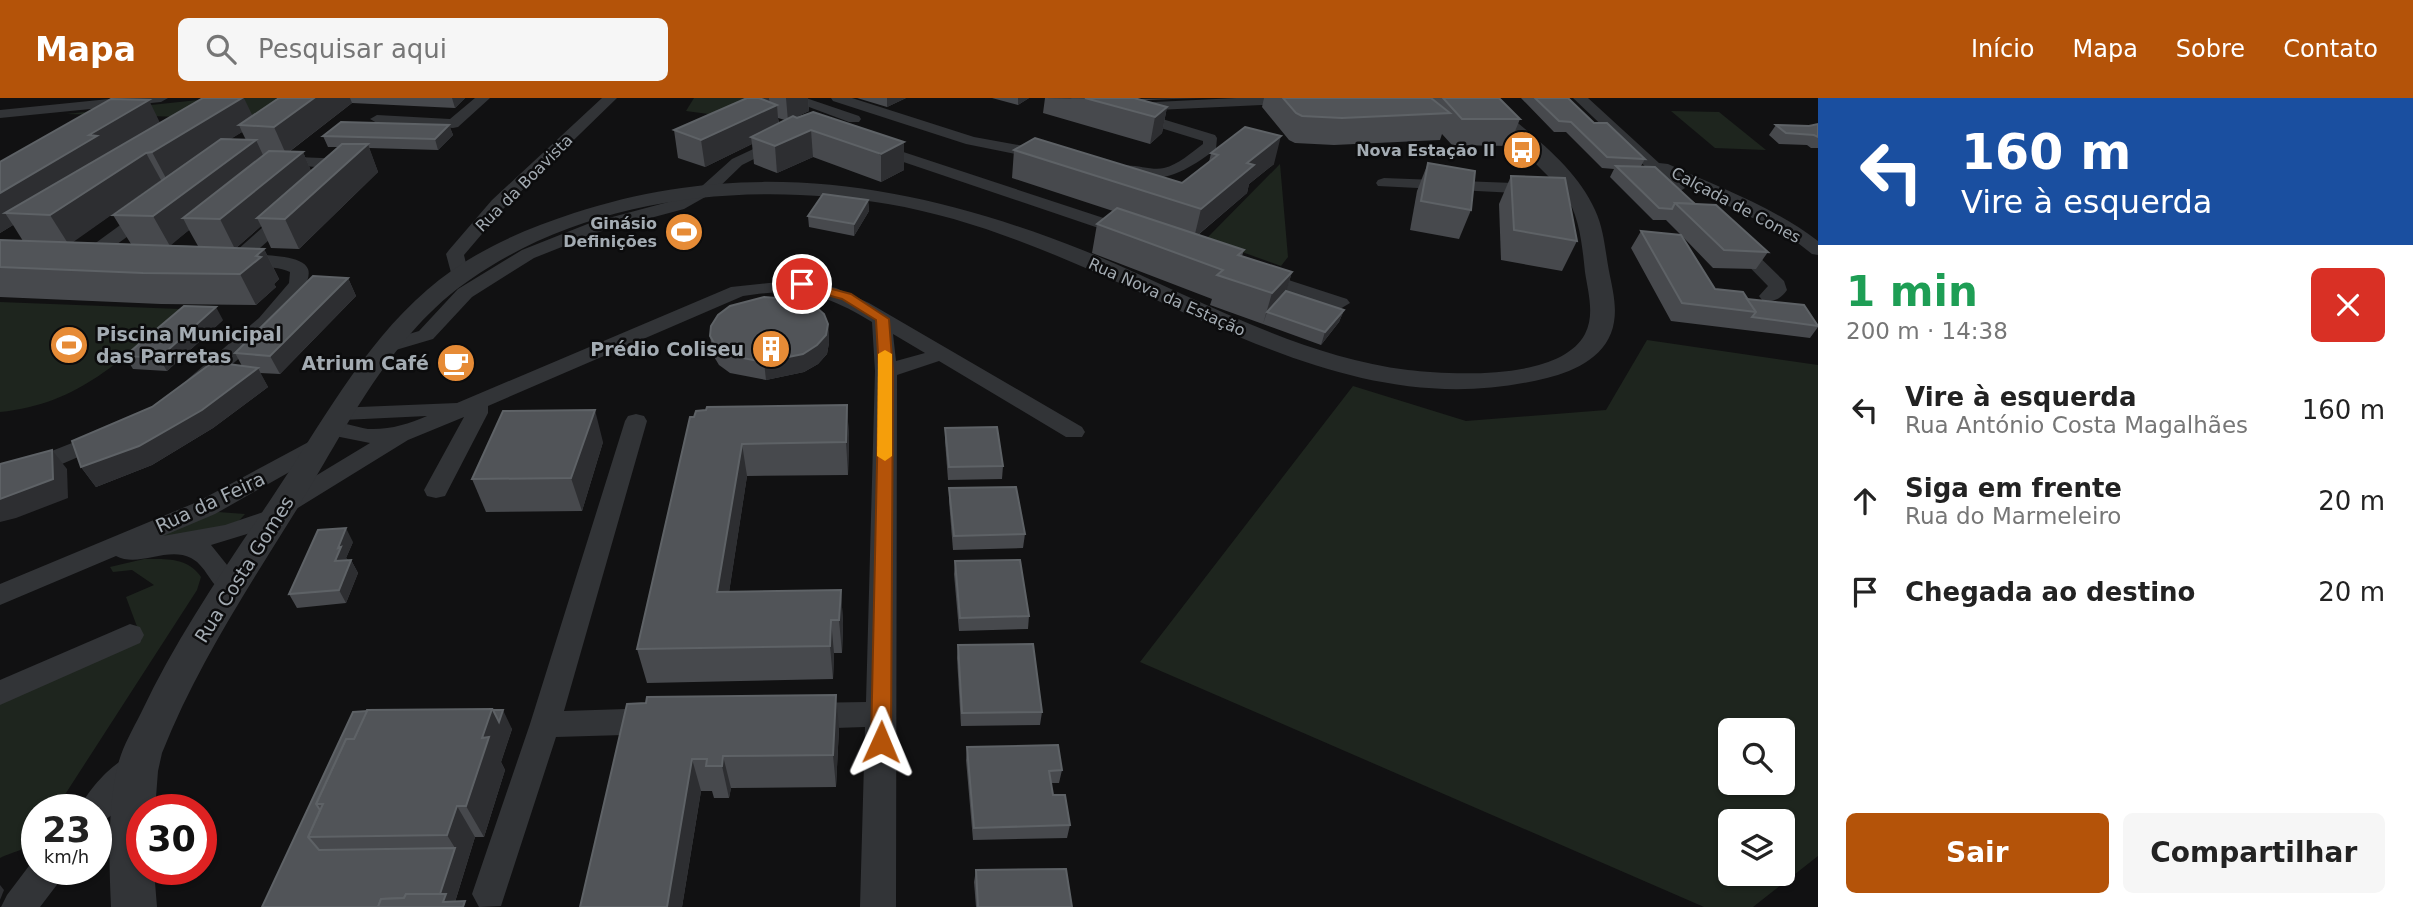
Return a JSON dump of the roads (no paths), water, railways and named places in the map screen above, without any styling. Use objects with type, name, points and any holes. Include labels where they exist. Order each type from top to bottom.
[{"type":"street","points":[[3,116],[21,98]]},
{"type":"street","points":[[3,116],[161,98]]},
{"type":"street","points":[[377,119],[453,124],[483,98]]},
{"type":"street","name":"Rua da Boavista","points":[[460,276],[455,254],[498,204],[610,98]]},
{"type":"street","points":[[792,98],[872,125]]},
{"type":"street","points":[[838,98],[971,141],[1062,158]]},
{"type":"street","points":[[1078,98],[1210,138],[1228,138]]},
{"type":"street","points":[[1120,109],[1324,98]]},
{"type":"street","name":"Rua Nova da Estação","points":[[460,276],[506,249],[582,218],[631,203],[708,189],[758,186],[818,188],[923,205],[976,219],[1133,280],[1265,340],[1317,358],[1410,380],[1523,378],[1584,354],[1598,335],[1603,317],[1601,291],[1588,221],[1580,200],[1479,98]]},
{"type":"street","points":[[1580,98],[1691,202]]},
{"type":"street","points":[[898,134],[916,123]]},
{"type":"street","points":[[389,346],[426,335],[465,293],[528,254],[596,227],[678,205],[708,189],[737,162],[794,134]]},
{"type":"street","points":[[1101,166],[1155,175],[1174,173],[1211,146],[1210,138]]},
{"type":"street","points":[[852,141],[1142,237]]},
{"type":"street","points":[[253,160],[345,164],[326,181]]},
{"type":"street","name":"Calçada de Cones","points":[[1652,164],[1742,204],[1795,232],[1818,250]]},
{"type":"street","points":[[1384,183],[1570,189]]},
{"type":"street","points":[[92,254],[169,199]]},
{"type":"street","points":[[176,397],[199,382],[266,322],[298,284],[299,269],[284,262],[229,259],[306,199]]},
{"type":"street","points":[[1089,219],[1093,228],[1088,233],[1090,239]]},
{"type":"street","points":[[1721,229],[1777,285],[1778,290],[1769,296]]},
{"type":"street","points":[[69,253],[118,255]]},
{"type":"street","points":[[1248,272],[1340,303]]},
{"type":"street","name":"Rua Costa Gomes","points":[[134,907],[130,851],[138,765],[173,683],[231,586],[389,346],[416,313],[460,276]]},
{"type":"street","name":"Rua da Feira","points":[[94,556],[228,533],[280,511],[352,463],[404,434],[469,404],[738,291],[768,285],[802,284],[846,296],[1074,432]]},
{"type":"street","points":[[878,907],[886,371],[882,319]]},
{"type":"street","points":[[886,371],[942,354]]},
{"type":"street","points":[[333,428],[469,404],[477,413],[436,490]]},
{"type":"street","points":[[489,894],[545,724],[636,421]]},
{"type":"street","points":[[0,474],[40,466],[129,427]]},
{"type":"street","points":[[333,428],[369,436],[404,434]]},
{"type":"street","name":"Rua da Feira","points":[[0,595],[206,508],[333,428]]},
{"type":"street","points":[[206,508],[246,506],[280,511]]},
{"type":"street","name":"Rua da Feira","points":[[178,542],[204,553],[231,586]]},
{"type":"street","points":[[0,693],[130,635]]},
{"type":"street","points":[[774,717],[881,714]]},
{"type":"street","points":[[545,724],[679,720]]},
{"type":"street","points":[[110,794],[138,765]]},
{"type":"street","points":[[19,907],[36,885]]},
{"type":"place","name":"Nova Estação II","points":[[1522,150]]},
{"type":"place","name":"Ginásio Definições","points":[[684,232]]},
{"type":"place","name":"Piscina Municipal das Parretas","points":[[69,345]]},
{"type":"place","name":"Prédio Coliseu","points":[[771,349]]},
{"type":"place","name":"Atrium Café","points":[[456,363]]}]
